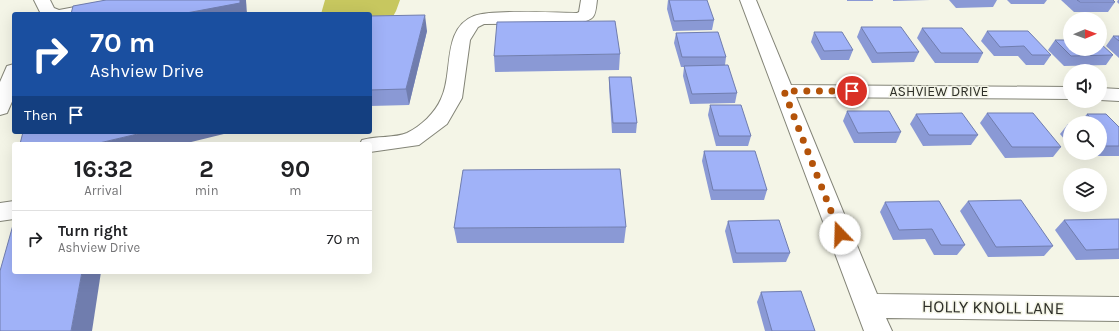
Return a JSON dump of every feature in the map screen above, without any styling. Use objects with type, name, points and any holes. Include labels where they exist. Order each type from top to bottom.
[{"type":"street","points":[[42,0],[47,11],[50,12]]},
{"type":"street","points":[[73,12],[139,0]]},
{"type":"street","points":[[372,145],[412,140],[440,119],[452,98],[461,40],[471,24],[481,20],[506,18],[579,18],[587,15],[589,0]]},
{"type":"street","points":[[748,0],[878,331]]},
{"type":"street","points":[[1,104],[12,75]]},
{"type":"street","name":"ASHVIEW DRIVE","points":[[784,91],[1063,93]]},
{"type":"street","points":[[1107,94],[1119,95]]},
{"type":"street","points":[[0,212],[12,210]]},
{"type":"street","name":"HOLLY KNOLL LANE","points":[[868,306],[1119,309]]},
{"type":"shaded area","points":[[325,0],[400,0],[396,11],[373,53],[372,12],[322,12]]},
{"type":"building","points":[[106,0],[240,0],[240,3],[192,12],[72,12],[73,6]]},
{"type":"building","points":[[669,0],[707,0],[714,20],[674,21]]},
{"type":"building","points":[[1077,0],[1113,0],[1115,2],[1080,2]]},
{"type":"building","points":[[425,15],[406,89],[372,90],[372,16]]},
{"type":"building","points":[[615,21],[620,54],[494,56],[497,22]]},
{"type":"building","points":[[861,27],[901,27],[919,52],[877,53]]},
{"type":"building","points":[[922,28],[962,28],[983,53],[941,53]]},
{"type":"building","points":[[987,31],[1028,31],[1051,55],[1032,55],[1024,46],[1000,47]]},
{"type":"building","points":[[718,32],[726,57],[682,57],[676,33]]},
{"type":"building","points":[[814,32],[842,32],[853,50],[824,51]]},
{"type":"building","points":[[1113,36],[1119,36],[1119,41]]},
{"type":"building","points":[[1055,40],[1063,40],[1063,48]]},
{"type":"building","points":[[1107,49],[1113,55],[1107,55]]},
{"type":"building","points":[[728,65],[737,93],[692,94],[684,66]]},
{"type":"building","points":[[609,77],[631,77],[637,123],[613,123]]},
{"type":"building","points":[[710,105],[741,105],[751,136],[719,136]]},
{"type":"building","points":[[847,111],[889,111],[901,132],[858,133]]},
{"type":"building","points":[[962,113],[978,135],[929,135],[916,114]]},
{"type":"building","points":[[987,113],[1033,113],[1061,147],[1012,147]]},
{"type":"building","points":[[1087,114],[1106,114],[1119,127],[1119,146],[1107,146],[1107,116],[1089,116]]},
{"type":"building","points":[[22,134],[138,134],[104,142],[20,142]]},
{"type":"building","points":[[704,151],[755,151],[767,190],[713,190]]},
{"type":"building","points":[[620,169],[626,227],[454,228],[463,170]]},
{"type":"building","points":[[1021,200],[1053,246],[996,247],[968,201]]},
{"type":"building","points":[[939,201],[965,245],[941,245],[932,229],[899,230],[885,202]]},
{"type":"building","points":[[1119,219],[1119,249],[1086,250],[1064,220]]},
{"type":"building","points":[[779,220],[790,253],[736,253],[728,221]]},
{"type":"building","points":[[12,229],[12,274],[82,274],[71,331],[0,331],[0,271]]},
{"type":"building","points":[[801,291],[815,331],[772,331],[761,292]]},
{"type":"route","points":[[840,234],[784,91],[852,91]]}]
